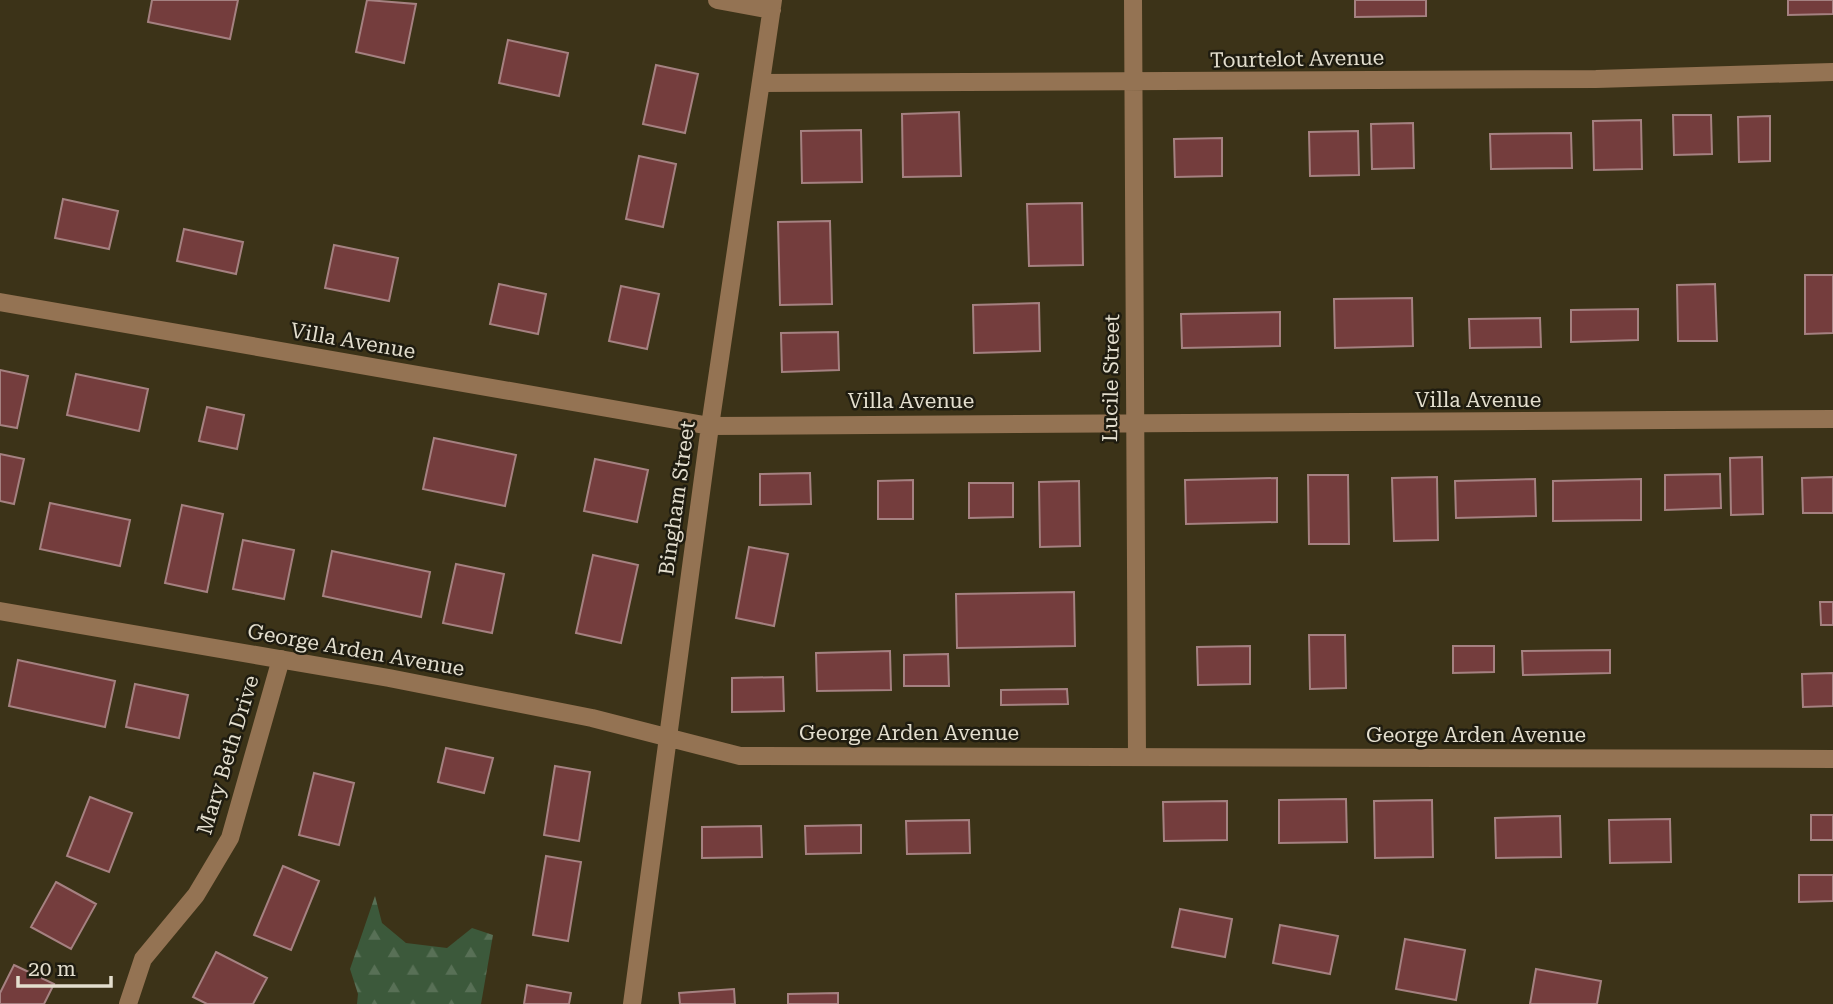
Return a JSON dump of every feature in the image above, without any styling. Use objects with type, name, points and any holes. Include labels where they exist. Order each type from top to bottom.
[{"type":"street","points":[[717,0],[773,5]]},
{"type":"street","name":"Lucile Street","points":[[1133,0],[1135,238],[1132,425],[1137,756]]},
{"type":"street","name":"Bingham Street","points":[[632,1004],[710,426],[773,5]]},
{"type":"street","name":"Tourtelot Avenue","points":[[761,83],[1595,79],[1833,72]]},
{"type":"street","name":"Villa Avenue","points":[[0,302],[710,426],[1833,419]]},
{"type":"street","name":"George Arden Avenue","points":[[0,611],[281,659],[592,718],[740,756],[1833,759]]},
{"type":"street","name":"Mary Beth Drive","points":[[128,1004],[143,959],[195,895],[230,838],[281,659]]},
{"type":"green space","points":[[375,896],[382,923],[406,943],[447,948],[472,928],[493,935],[481,1004],[357,1004],[358,994],[350,969]]},
{"type":"building","points":[[152,0],[238,0],[230,39],[148,22]]},
{"type":"building","points":[[367,0],[416,4],[404,63],[356,52]]},
{"type":"building","points":[[1355,0],[1426,0],[1426,16],[1355,17]]},
{"type":"building","points":[[1788,0],[1833,0],[1833,14],[1788,15]]},
{"type":"building","points":[[508,40],[568,53],[559,96],[499,83]]},
{"type":"building","points":[[656,65],[698,74],[685,133],[643,124]]},
{"type":"building","points":[[959,112],[961,176],[903,177],[902,114]]},
{"type":"building","points":[[1673,115],[1711,115],[1712,154],[1674,155]]},
{"type":"building","points":[[1770,116],[1770,161],[1739,162],[1738,117]]},
{"type":"building","points":[[1641,120],[1642,169],[1594,170],[1593,121]]},
{"type":"building","points":[[1413,123],[1414,168],[1372,169],[1371,124]]},
{"type":"building","points":[[861,130],[862,182],[802,183],[801,131]]},
{"type":"building","points":[[1358,131],[1359,175],[1310,176],[1309,132]]},
{"type":"building","points":[[1571,133],[1572,168],[1491,169],[1490,134]]},
{"type":"building","points":[[1222,138],[1222,176],[1175,177],[1174,139]]},
{"type":"building","points":[[639,156],[676,164],[663,227],[626,219]]},
{"type":"building","points":[[63,199],[118,211],[109,249],[55,238]]},
{"type":"building","points":[[1082,203],[1083,265],[1029,266],[1027,204]]},
{"type":"building","points":[[830,221],[832,304],[780,305],[778,222]]},
{"type":"building","points":[[184,229],[243,242],[236,274],[177,261]]},
{"type":"building","points":[[334,245],[398,258],[389,301],[325,288]]},
{"type":"building","points":[[1805,275],[1833,275],[1833,333],[1805,334]]},
{"type":"building","points":[[499,284],[546,294],[538,334],[490,324]]},
{"type":"building","points":[[1715,284],[1717,341],[1678,341],[1677,285]]},
{"type":"building","points":[[621,286],[659,294],[647,349],[609,341]]},
{"type":"building","points":[[1412,298],[1413,346],[1335,348],[1334,299]]},
{"type":"building","points":[[1039,303],[1040,351],[974,353],[973,305]]},
{"type":"building","points":[[1638,309],[1638,340],[1571,342],[1571,310]]},
{"type":"building","points":[[1280,312],[1280,346],[1182,348],[1181,314]]},
{"type":"building","points":[[1540,318],[1541,347],[1470,348],[1469,319]]},
{"type":"building","points":[[838,332],[839,370],[782,372],[781,333]]},
{"type":"building","points":[[0,370],[28,376],[17,428],[0,425]]},
{"type":"building","points":[[76,374],[148,389],[139,431],[67,415]]},
{"type":"building","points":[[207,407],[244,415],[237,449],[199,441]]},
{"type":"building","points":[[434,438],[516,455],[505,506],[423,489]]},
{"type":"building","points":[[0,454],[24,459],[14,504],[0,501]]},
{"type":"building","points":[[1762,457],[1763,514],[1731,515],[1730,458]]},
{"type":"building","points":[[595,459],[648,470],[637,522],[584,511]]},
{"type":"building","points":[[810,473],[811,504],[760,505],[760,474]]},
{"type":"building","points":[[1720,474],[1721,508],[1665,510],[1665,475]]},
{"type":"building","points":[[1308,475],[1348,475],[1349,544],[1309,544]]},
{"type":"building","points":[[1437,477],[1438,540],[1394,541],[1392,478]]},
{"type":"building","points":[[1833,477],[1833,513],[1803,513],[1802,478]]},
{"type":"building","points":[[1277,478],[1277,522],[1186,524],[1185,480]]},
{"type":"building","points":[[1535,479],[1536,516],[1456,518],[1455,481]]},
{"type":"building","points":[[1641,479],[1641,520],[1553,521],[1553,481]]},
{"type":"building","points":[[913,480],[913,519],[878,519],[878,481]]},
{"type":"building","points":[[1079,481],[1080,546],[1040,547],[1039,482]]},
{"type":"building","points":[[969,483],[1013,483],[1013,517],[969,518]]},
{"type":"building","points":[[50,503],[130,520],[120,566],[40,549]]},
{"type":"building","points":[[182,505],[223,514],[207,592],[165,583]]},
{"type":"building","points":[[243,540],[294,550],[284,599],[233,589]]},
{"type":"building","points":[[749,547],[788,554],[774,626],[736,618]]},
{"type":"building","points":[[332,551],[430,572],[421,617],[323,596]]},
{"type":"building","points":[[593,555],[638,565],[621,643],[576,633]]},
{"type":"building","points":[[456,564],[504,574],[492,633],[443,623]]},
{"type":"building","points":[[1074,592],[1075,646],[957,648],[956,594]]},
{"type":"building","points":[[1820,602],[1833,602],[1833,625],[1821,625]]},
{"type":"building","points":[[1309,635],[1345,635],[1346,688],[1310,689]]},
{"type":"building","points":[[1250,646],[1250,684],[1198,685],[1197,647]]},
{"type":"building","points":[[1453,646],[1494,646],[1494,672],[1453,673]]},
{"type":"building","points":[[1610,650],[1610,673],[1523,675],[1522,651]]},
{"type":"building","points":[[890,651],[891,690],[817,691],[816,653]]},
{"type":"building","points":[[948,654],[949,686],[904,686],[904,655]]},
{"type":"building","points":[[18,660],[115,681],[105,727],[9,706]]},
{"type":"building","points":[[1833,673],[1833,706],[1803,707],[1802,674]]},
{"type":"building","points":[[783,677],[784,711],[732,712],[732,678]]},
{"type":"building","points":[[135,684],[188,695],[179,738],[126,727]]},
{"type":"building","points":[[1067,689],[1068,704],[1001,705],[1001,690]]},
{"type":"building","points":[[446,748],[493,758],[484,793],[438,782]]},
{"type":"building","points":[[555,766],[590,772],[579,841],[544,835]]},
{"type":"building","points":[[314,773],[354,783],[339,845],[299,835]]},
{"type":"building","points":[[90,797],[132,813],[109,872],[67,856]]},
{"type":"building","points":[[1346,799],[1347,842],[1279,843],[1279,800]]},
{"type":"building","points":[[1432,800],[1433,857],[1375,858],[1374,801]]},
{"type":"building","points":[[1227,801],[1227,840],[1164,841],[1163,802]]},
{"type":"building","points":[[1811,815],[1833,815],[1833,840],[1811,840]]},
{"type":"building","points":[[1560,816],[1561,857],[1496,858],[1495,818]]},
{"type":"building","points":[[1670,819],[1671,862],[1610,863],[1609,820]]},
{"type":"building","points":[[969,820],[970,853],[907,854],[906,821]]},
{"type":"building","points":[[861,825],[861,853],[806,854],[805,826]]},
{"type":"building","points":[[761,826],[762,857],[702,858],[702,827]]},
{"type":"building","points":[[546,856],[581,862],[568,941],[533,935]]},
{"type":"building","points":[[283,866],[319,881],[291,950],[254,935]]},
{"type":"building","points":[[1799,875],[1833,875],[1833,901],[1799,902]]},
{"type":"building","points":[[56,882],[96,904],[71,949],[31,927]]},
{"type":"building","points":[[1180,909],[1232,919],[1225,957],[1172,947]]},
{"type":"building","points":[[1280,925],[1338,936],[1330,974],[1273,963]]},
{"type":"building","points":[[1405,939],[1465,950],[1456,1000],[1396,989]]},
{"type":"building","points":[[216,952],[267,978],[253,1004],[207,1004],[193,997]]},
{"type":"building","points":[[14,965],[54,984],[44,1004],[0,1004],[0,993]]},
{"type":"building","points":[[1536,969],[1601,981],[1597,1004],[1530,1004]]},
{"type":"building","points":[[527,985],[571,993],[569,1004],[524,1004]]},
{"type":"building","points":[[734,989],[735,1004],[680,1004],[679,993]]},
{"type":"building","points":[[838,993],[838,1004],[788,1004],[788,994]]}]
